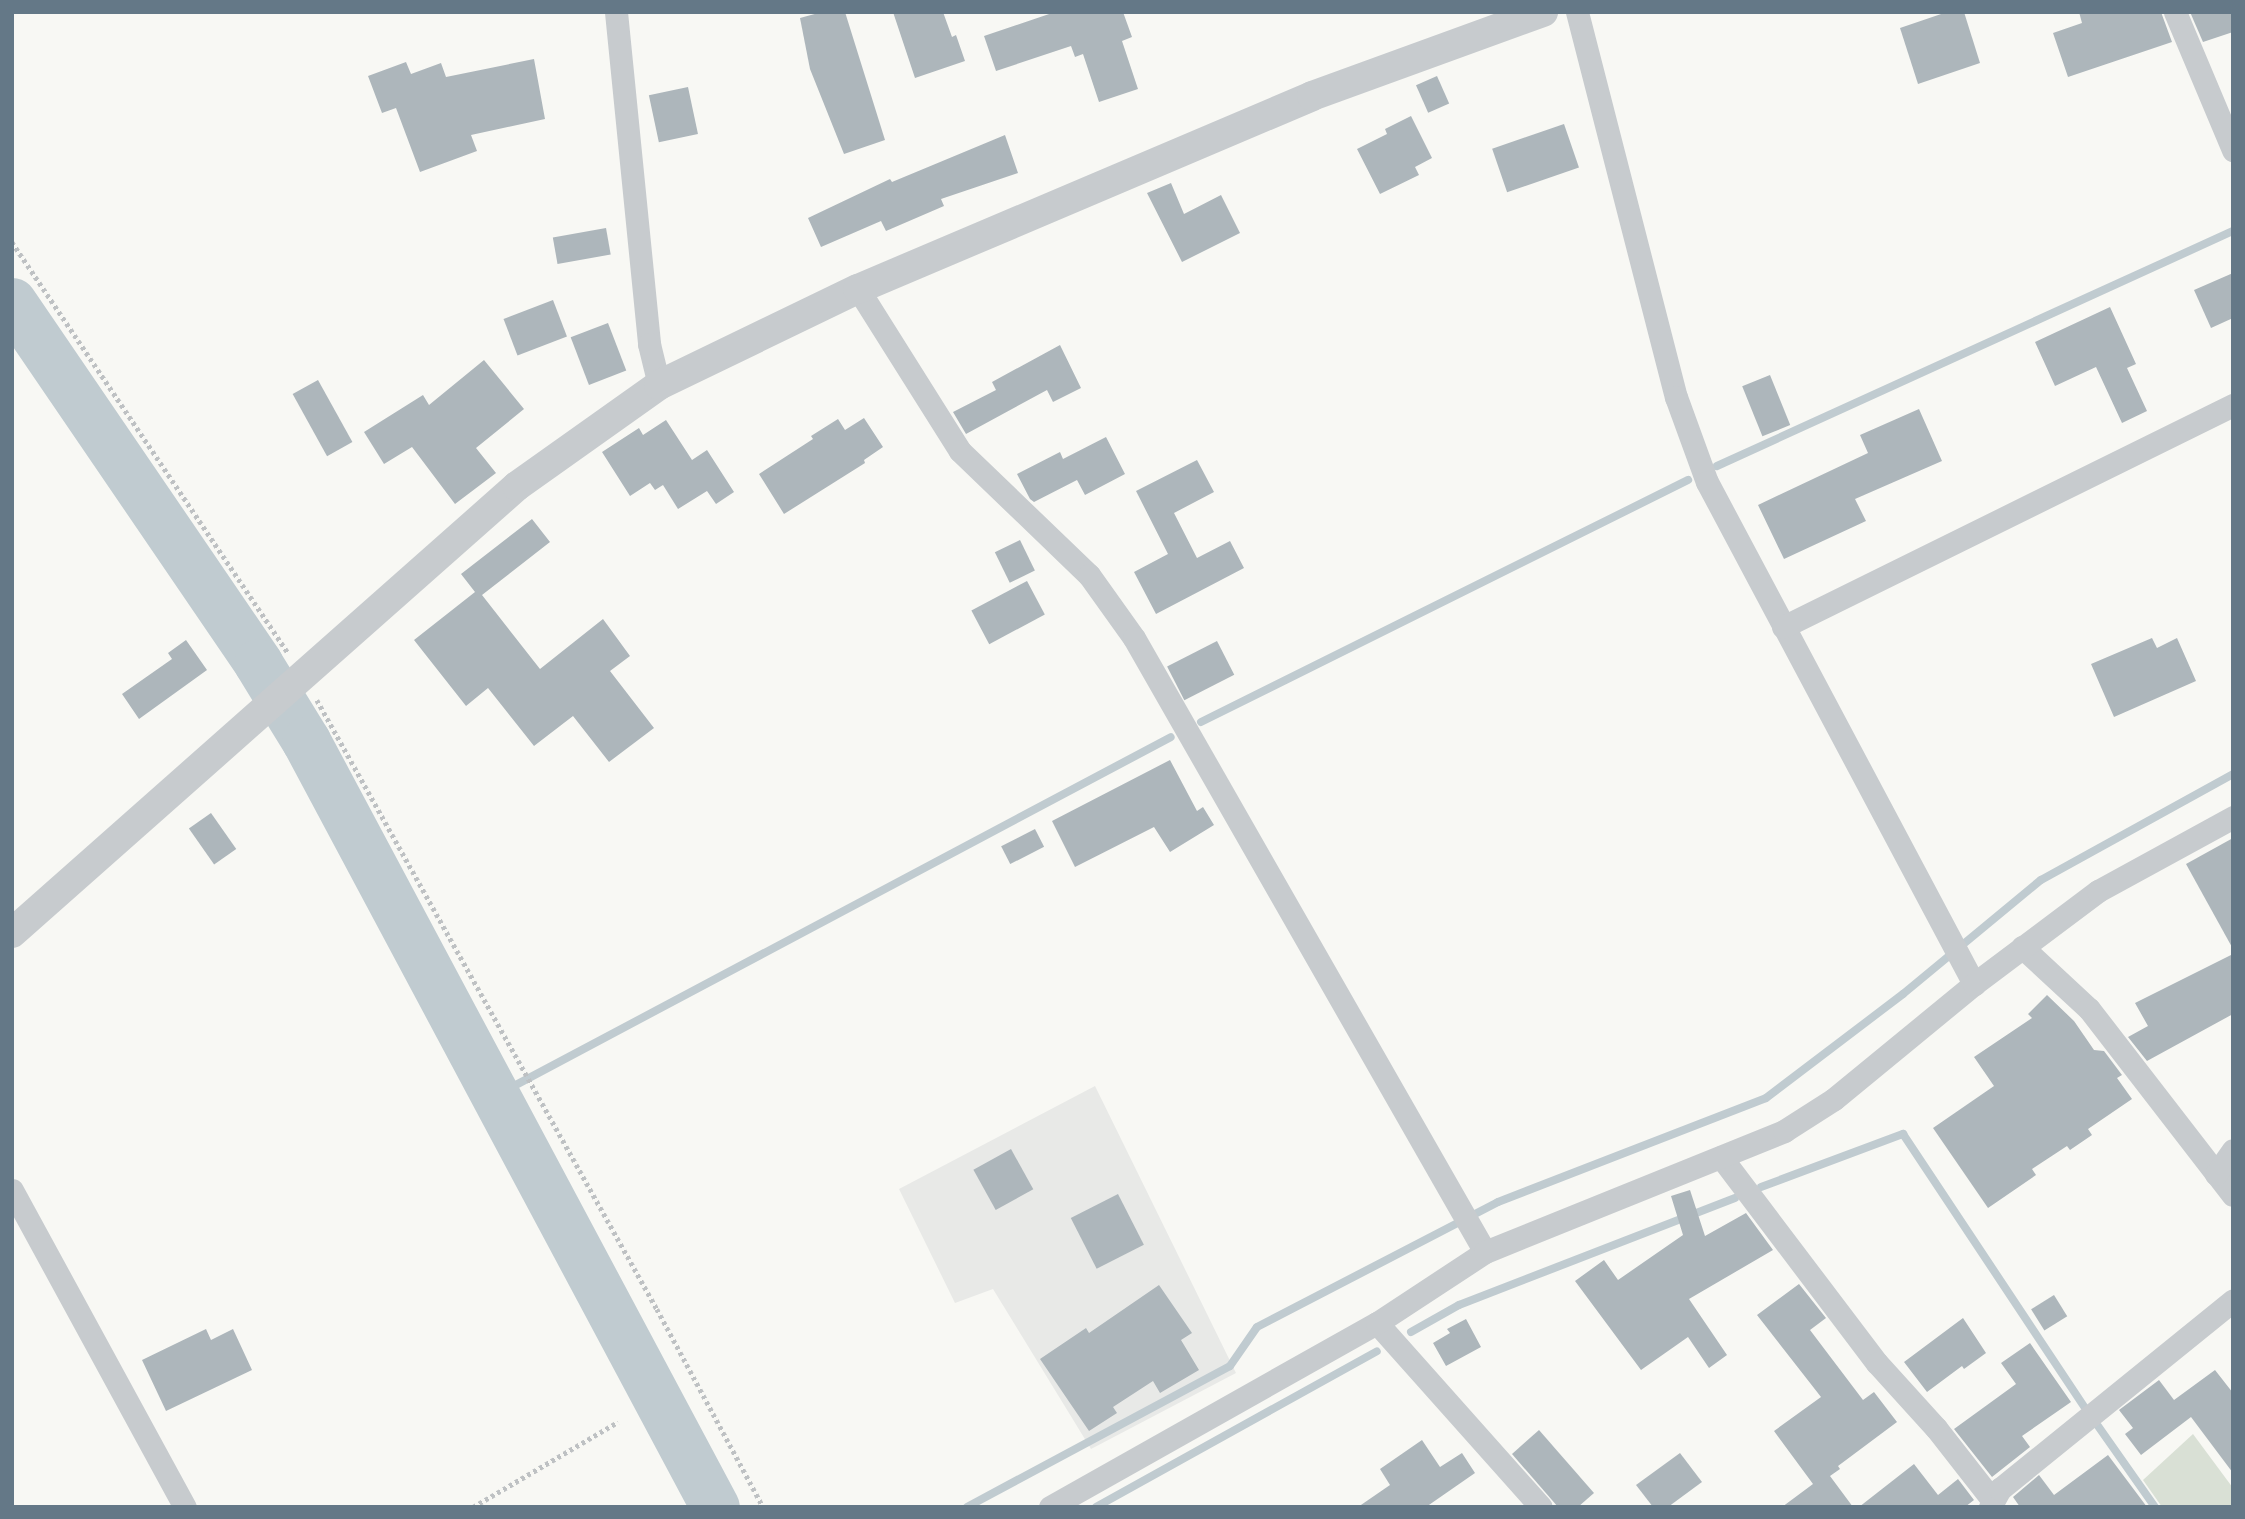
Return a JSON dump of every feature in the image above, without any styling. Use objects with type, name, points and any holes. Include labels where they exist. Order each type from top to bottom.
[{"type":"street","points":[[616,12],[649,344],[659,385]]},
{"type":"street","points":[[12,933],[517,486],[659,385],[858,289],[1312,96],[1544,12]]},
{"type":"street","points":[[1577,12],[1676,397],[1707,482],[1975,984]]},
{"type":"street","points":[[2175,12],[2233,150]]},
{"type":"street","points":[[858,289],[960,451],[1088,575],[1134,638],[1485,1252]]},
{"type":"street","points":[[1783,627],[2233,405]]},
{"type":"street","points":[[1050,1507],[1377,1323],[1485,1252],[1784,1131],[1834,1099],[1975,984],[2098,891],[2233,817]]},
{"type":"street","points":[[2022,947],[2089,1009],[2233,1195]]},
{"type":"street","points":[[2216,1174],[2233,1150]]},
{"type":"street","points":[[1721,1157],[1877,1363],[1936,1428],[1992,1504],[2000,1489],[2233,1300]]},
{"type":"street","points":[[12,1190],[185,1507]]},
{"type":"street","points":[[1377,1323],[1541,1507]]},
{"type":"path","points":[[12,242],[303,676],[532,1085],[763,1507]]},
{"type":"path","points":[[473,1507],[618,1422]]},
{"type":"shaded area","points":[[1095,1086],[1236,1373],[1091,1449],[993,1289],[955,1303],[899,1189]]},
{"type":"shaded area","points":[[2193,1434],[2233,1488],[2233,1507],[2162,1507],[2143,1480]]},
{"type":"building","points":[[822,12],[845,12],[885,140],[844,154],[810,69],[800,18]]},
{"type":"building","points":[[893,12],[943,12],[952,37],[956,35],[965,61],[915,78]]},
{"type":"building","points":[[1055,12],[1123,12],[1132,37],[1122,41],[1138,89],[1099,102],[1083,54],[1075,57],[1071,46],[996,71],[984,36]]},
{"type":"building","points":[[1947,12],[1964,12],[1980,63],[1918,84],[1900,28]]},
{"type":"building","points":[[2079,12],[2161,12],[2172,42],[2068,77],[2053,33],[2082,23]]},
{"type":"building","points":[[2190,12],[2233,12],[2233,32],[2203,42]]},
{"type":"building","points":[[534,59],[545,119],[471,135],[477,151],[420,172],[396,108],[382,113],[368,76],[406,62],[411,74],[441,63],[446,77]]},
{"type":"building","points":[[1437,76],[1449,103],[1428,113],[1416,85]]},
{"type":"building","points":[[688,87],[698,134],[659,142],[649,95]]},
{"type":"building","points":[[1411,116],[1432,158],[1415,167],[1419,175],[1380,194],[1357,149],[1387,134],[1385,129]]},
{"type":"building","points":[[1564,124],[1579,167],[1507,192],[1492,149]]},
{"type":"building","points":[[1005,135],[1018,173],[941,199],[944,206],[886,231],[881,221],[821,247],[808,218],[890,179],[892,182]]},
{"type":"building","points":[[1171,183],[1184,214],[1221,195],[1240,233],[1182,262],[1147,193]]},
{"type":"building","points":[[606,228],[611,255],[558,264],[553,237]]},
{"type":"building","points":[[2233,273],[2233,318],[2211,328],[2194,290]]},
{"type":"building","points":[[553,300],[567,336],[517,355],[504,319]]},
{"type":"building","points":[[2110,307],[2136,364],[2127,368],[2147,411],[2122,423],[2096,367],[2055,386],[2035,342]]},
{"type":"building","points":[[608,323],[626,371],[589,385],[571,337]]},
{"type":"building","points":[[1060,345],[1081,388],[1053,402],[1047,390],[966,434],[953,412],[996,390],[992,382]]},
{"type":"building","points":[[484,360],[524,409],[476,448],[496,473],[455,504],[412,447],[384,464],[364,432],[423,395],[429,405]]},
{"type":"building","points":[[1770,375],[1790,425],[1762,436],[1742,386]]},
{"type":"building","points":[[318,380],[352,442],[327,456],[293,394]]},
{"type":"building","points":[[1919,409],[1942,461],[1855,499],[1866,521],[1784,559],[1758,505],[1868,453],[1860,435]]},
{"type":"building","points":[[864,418],[883,447],[864,460],[865,463],[784,514],[759,474],[813,439],[811,436],[838,419],[845,430]]},
{"type":"building","points":[[666,420],[692,460],[707,450],[734,492],[716,504],[707,491],[678,509],[663,485],[655,490],[650,483],[630,496],[602,452],[639,428],[643,435]]},
{"type":"building","points":[[1106,437],[1125,474],[1085,495],[1077,480],[1034,502],[1030,499],[1017,474],[1060,452],[1063,459]]},
{"type":"building","points":[[1197,460],[1214,492],[1174,513],[1197,558],[1230,541],[1244,568],[1156,614],[1134,572],[1168,554],[1136,491]]},
{"type":"building","points":[[532,519],[550,542],[482,595],[540,669],[603,619],[630,656],[610,671],[654,728],[609,762],[573,716],[534,746],[488,688],[466,706],[414,640],[475,592],[461,574]]},
{"type":"building","points":[[1020,540],[1035,571],[1010,583],[995,552]]},
{"type":"building","points":[[1027,581],[1045,615],[989,644],[971,611]]},
{"type":"building","points":[[2152,638],[2157,648],[2177,638],[2196,681],[2114,717],[2091,664]]},
{"type":"building","points":[[186,640],[207,670],[139,719],[122,694],[172,659],[168,653]]},
{"type":"building","points":[[1217,641],[1234,675],[1184,700],[1167,666]]},
{"type":"building","points":[[1170,760],[1197,811],[1203,807],[1214,825],[1170,852],[1154,827],[1075,867],[1052,821]]},
{"type":"building","points":[[211,813],[236,849],[214,865],[189,828]]},
{"type":"building","points":[[1035,829],[1044,847],[1010,864],[1001,846]]},
{"type":"building","points":[[2233,838],[2233,949],[2186,864]]},
{"type":"building","points":[[2233,954],[2233,1014],[2147,1061],[2128,1037],[2148,1026],[2135,1003]]},
{"type":"building","points":[[2047,995],[2074,1021],[2094,1050],[2104,1051],[2122,1075],[2117,1078],[2132,1099],[2088,1129],[2092,1135],[2070,1150],[2067,1146],[2032,1169],[2036,1175],[1988,1208],[1933,1128],[1994,1086],[1974,1057],[2032,1018],[2028,1014]]},
{"type":"building","points":[[1011,1149],[1033,1189],[996,1210],[973,1170]]},
{"type":"building","points":[[1690,1190],[1705,1236],[1746,1213],[1773,1250],[1689,1299],[1727,1355],[1709,1368],[1688,1337],[1641,1370],[1575,1281],[1604,1260],[1618,1280],[1683,1235],[1671,1196]]},
{"type":"building","points":[[1118,1194],[1144,1245],[1097,1269],[1071,1218]]},
{"type":"building","points":[[1799,1284],[1826,1318],[1810,1330],[1863,1400],[1874,1392],[1897,1422],[1838,1466],[1840,1469],[1830,1476],[1853,1507],[1782,1507],[1813,1484],[1774,1431],[1821,1397],[1757,1315]]},
{"type":"building","points":[[1159,1285],[1192,1333],[1181,1340],[1199,1370],[1160,1393],[1153,1381],[1113,1407],[1117,1413],[1089,1431],[1040,1359],[1086,1328],[1089,1333]]},
{"type":"building","points":[[2054,1295],[2067,1316],[2044,1331],[2031,1309]]},
{"type":"building","points":[[1963,1318],[1986,1353],[1964,1369],[1962,1366],[1927,1392],[1904,1362]]},
{"type":"building","points":[[1466,1319],[1481,1347],[1446,1366],[1433,1343],[1450,1333],[1447,1329]]},
{"type":"building","points":[[206,1329],[211,1340],[233,1329],[252,1370],[166,1411],[142,1360]]},
{"type":"building","points":[[2030,1343],[2071,1402],[2022,1436],[2030,1447],[1992,1477],[1954,1429],[2016,1384],[2001,1363]]},
{"type":"building","points":[[2215,1370],[2233,1393],[2233,1473],[2191,1417],[2141,1455],[2125,1434],[2133,1428],[2119,1410],[2159,1380],[2174,1400]]},
{"type":"building","points":[[1539,1430],[1594,1493],[1578,1507],[1558,1507],[1512,1454]]},
{"type":"building","points":[[1422,1440],[1440,1467],[1462,1453],[1475,1473],[1426,1507],[1358,1507],[1390,1485],[1380,1469]]},
{"type":"building","points":[[1680,1453],[1702,1482],[1668,1507],[1653,1507],[1636,1485]]},
{"type":"building","points":[[2108,1455],[2147,1507],[2020,1507],[2013,1497],[2039,1475],[2054,1495]]},
{"type":"building","points":[[1914,1464],[1938,1495],[1958,1479],[1974,1500],[1965,1507],[1859,1507]]},
{"type":"waterway","points":[[1717,466],[2233,231]]},
{"type":"waterway","points":[[12,302],[258,663],[306,741],[715,1507]]},
{"type":"waterway","points":[[1201,722],[1688,480]]},
{"type":"waterway","points":[[495,1096],[1171,737]]},
{"type":"waterway","points":[[967,1507],[1230,1366],[1257,1327],[1498,1202],[1766,1098],[1903,994],[2041,880],[2233,774]]},
{"type":"waterway","points":[[1761,1187],[1903,1134],[2084,1406]]},
{"type":"waterway","points":[[1411,1332],[1459,1305],[1735,1198]]},
{"type":"waterway","points":[[1096,1507],[1377,1351]]},
{"type":"waterway","points":[[2098,1426],[2155,1507]]}]
